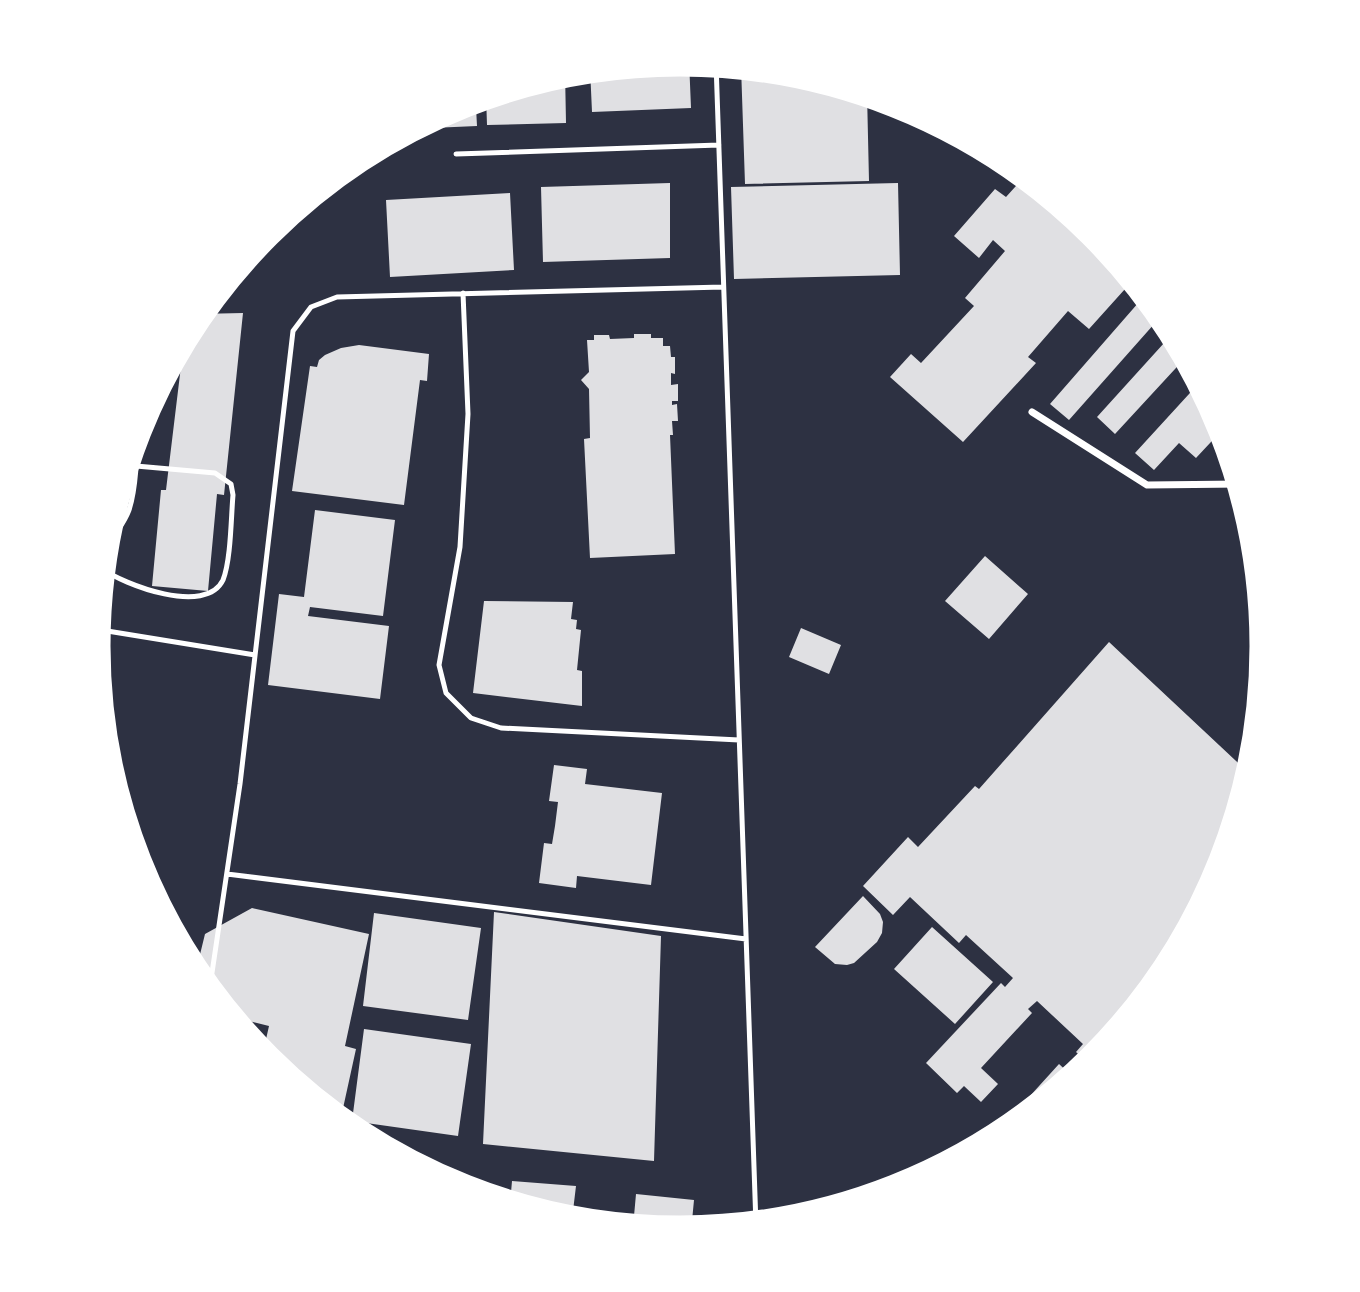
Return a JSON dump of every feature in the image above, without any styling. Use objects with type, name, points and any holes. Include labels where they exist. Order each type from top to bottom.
[{"type":"street","points":[[1032,412],[1147,485],[1231,484]]},
{"type":"lane","points":[[716,73],[756,1215]]},
{"type":"lane","points":[[456,154],[719,145]]},
{"type":"lane","points":[[211,977],[240,784],[293,331],[312,307],[337,297],[723,287]]},
{"type":"lane","points":[[463,293],[468,414],[460,547],[439,664],[446,693],[471,718],[501,728],[739,740]]},
{"type":"lane","points":[[118,528],[129,510],[137,459]]},
{"type":"lane","points":[[111,573],[135,586],[176,596],[201,597],[214,592],[222,582],[226,570],[233,495],[231,484],[215,473],[136,466]]},
{"type":"lane","points":[[106,631],[255,655]]},
{"type":"lane","points":[[227,874],[746,939]]},
{"type":"building","points":[[690,72],[691,108],[592,112],[591,79],[642,73]]},
{"type":"building","points":[[741,76],[829,91],[867,103],[869,181],[745,184]]},
{"type":"building","points":[[565,84],[566,123],[487,125],[486,105]]},
{"type":"building","points":[[476,109],[477,126],[432,128]]},
{"type":"building","points":[[670,183],[670,258],[543,262],[541,187]]},
{"type":"building","points":[[898,183],[900,275],[734,279],[731,187]]},
{"type":"building","points":[[1019,183],[1030,190],[1086,240],[1128,286],[1089,329],[1068,311],[1028,357],[1036,363],[963,442],[890,377],[911,354],[921,363],[974,306],[965,298],[1005,251],[993,240],[979,258],[954,236],[995,189],[1006,197]]},
{"type":"building","points":[[510,193],[514,270],[390,277],[386,200]]},
{"type":"building","points":[[1140,301],[1155,323],[1069,420],[1050,404]]},
{"type":"building","points":[[243,313],[224,495],[217,494],[208,591],[152,586],[161,490],[166,490],[179,366],[212,314]]},
{"type":"building","points":[[634,334],[651,334],[651,338],[663,338],[663,346],[670,346],[671,357],[675,357],[675,374],[671,373],[671,385],[678,384],[678,401],[672,401],[672,405],[677,404],[678,421],[672,421],[673,435],[670,435],[675,554],[590,558],[584,439],[590,438],[589,389],[581,380],[589,372],[587,340],[594,340],[594,335],[609,335],[610,339],[634,338]]},
{"type":"building","points":[[1166,341],[1180,364],[1115,434],[1097,417]]},
{"type":"building","points":[[359,345],[429,354],[427,381],[420,380],[404,505],[292,491],[310,366],[317,367],[319,360],[325,355],[341,348]]},
{"type":"building","points":[[1193,389],[1215,437],[1196,458],[1179,443],[1154,470],[1135,453]]},
{"type":"building","points":[[315,510],[395,520],[383,616],[310,607],[308,616],[389,626],[380,699],[268,685],[279,594],[304,597]]},
{"type":"building","points":[[985,556],[1028,594],[989,639],[945,601]]},
{"type":"building","points":[[484,601],[573,602],[571,619],[577,620],[576,629],[581,630],[577,670],[582,671],[582,706],[473,693]]},
{"type":"building","points":[[801,628],[841,645],[829,674],[789,657]]},
{"type":"building","points":[[1109,642],[1241,766],[1235,795],[1211,866],[1177,933],[1136,996],[1081,1057],[1076,1052],[1083,1044],[1037,1001],[1028,1009],[1032,1013],[981,1068],[998,1084],[981,1102],[964,1086],[957,1093],[926,1063],[1001,983],[1005,987],[1013,978],[966,935],[959,943],[910,897],[893,915],[863,886],[908,837],[918,847],[975,786],[979,789]]},
{"type":"building","points":[[554,765],[587,769],[585,784],[662,793],[651,885],[577,876],[576,888],[539,883],[544,843],[552,844],[555,826],[558,802],[549,801]]},
{"type":"building","points":[[863,896],[880,914],[883,922],[882,933],[877,942],[854,963],[835,964],[815,947]]},
{"type":"building","points":[[252,908],[369,934],[345,1046],[356,1049],[343,1110],[301,1078],[265,1043],[269,1026],[244,1020],[224,996],[199,959],[205,934]]},
{"type":"building","points":[[494,912],[661,936],[654,1161],[483,1144]]},
{"type":"building","points":[[374,913],[481,928],[468,1020],[363,1006]]},
{"type":"building","points":[[932,927],[993,982],[955,1024],[894,969]]},
{"type":"building","points":[[364,1029],[471,1044],[458,1136],[360,1122],[352,1117]]},
{"type":"building","points":[[1059,1064],[1066,1071],[1030,1102],[1020,1107]]},
{"type":"building","points":[[512,1181],[576,1186],[573,1210],[511,1195]]},
{"type":"building","points":[[636,1194],[694,1200],[692,1220],[634,1216]]}]
